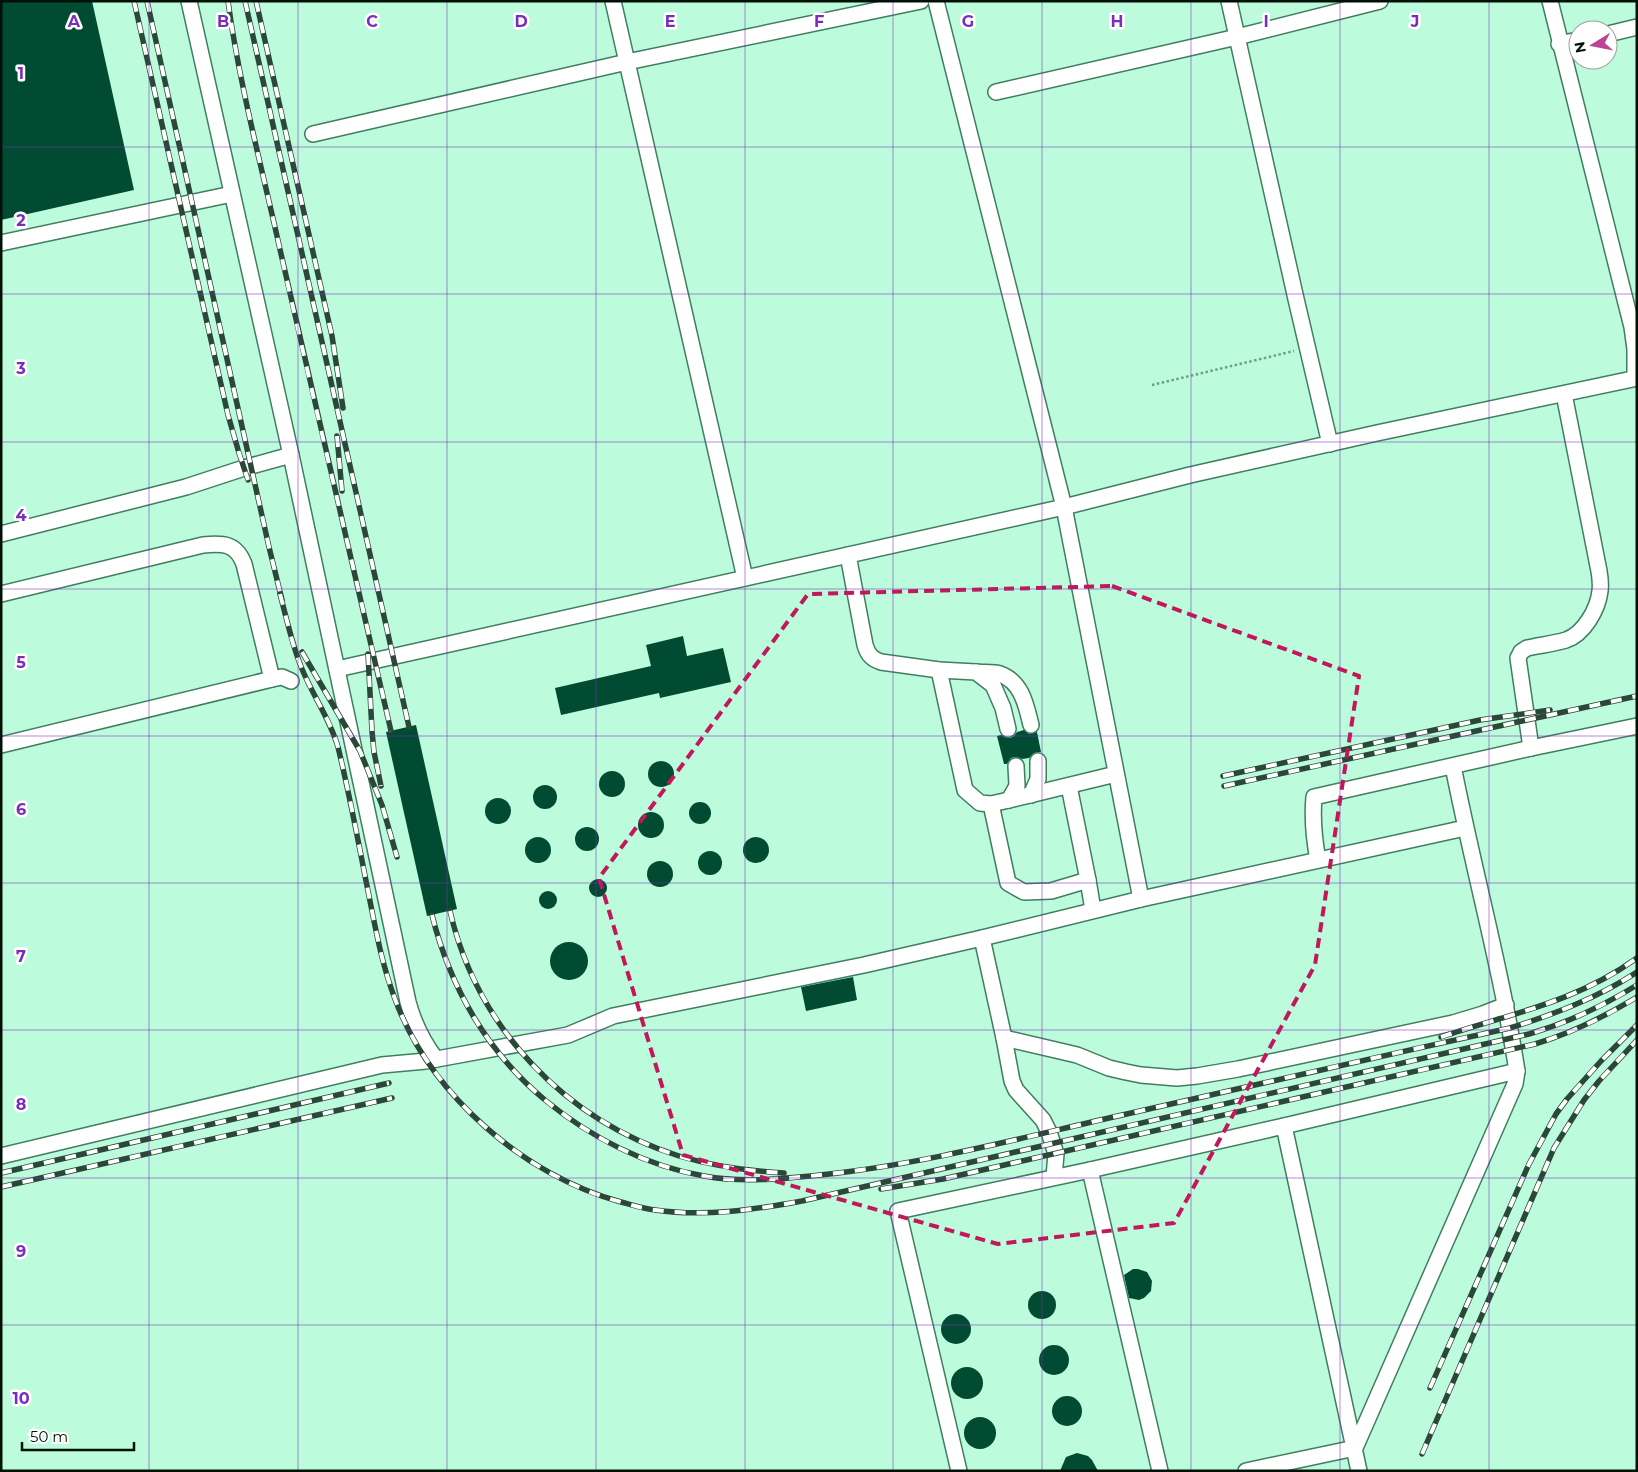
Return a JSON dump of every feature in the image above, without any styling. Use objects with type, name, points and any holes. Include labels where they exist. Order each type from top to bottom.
[{"type":"lane","points":[[189,1],[291,455],[408,1002],[422,1040],[436,1059]]},
{"type":"lane","points":[[613,1],[745,578]]},
{"type":"lane","points":[[313,134],[627,62],[921,1]]},
{"type":"lane","points":[[936,1],[1064,507],[1141,899]]},
{"type":"lane","points":[[1229,1],[1330,444]]},
{"type":"lane","points":[[996,92],[1237,37],[1380,1]]},
{"type":"lane","points":[[337,669],[1064,507],[1190,475],[1636,378],[1634,327],[1559,44],[1550,1]]},
{"type":"lane","points":[[1618,32],[1637,27]]},
{"type":"lane","points":[[1559,44],[1568,42]]},
{"type":"lane","points":[[1,243],[232,194]]},
{"type":"lane","points":[[1531,748],[1518,658],[1521,652],[1528,648],[1573,637],[1584,627],[1589,619],[1600,591],[1599,571],[1564,394]]},
{"type":"lane","points":[[1,534],[186,487],[291,455]]},
{"type":"lane","points":[[1,594],[203,545],[224,544],[240,554],[244,564],[272,679]]},
{"type":"lane","points":[[848,556],[865,645],[869,656],[881,662],[939,670],[999,673],[1013,681],[1024,697],[1031,725]]},
{"type":"lane","points":[[939,670],[965,790],[980,804],[991,804],[1116,774]]},
{"type":"lane","points":[[976,672],[993,685],[1003,708],[1008,729]]},
{"type":"lane","points":[[1,745],[272,679],[282,677],[291,681]]},
{"type":"lane","points":[[1318,860],[1314,836],[1314,797],[1637,726]]},
{"type":"lane","points":[[1031,795],[1038,779],[1038,760]]},
{"type":"lane","points":[[1009,800],[1018,786],[1016,766]]},
{"type":"lane","points":[[1355,1448],[1515,1084],[1518,1071],[1506,1005],[1465,828],[1453,766]]},
{"type":"lane","points":[[1069,786],[1093,910]]},
{"type":"lane","points":[[991,804],[1008,883],[1024,892],[1051,891],[1088,880]]},
{"type":"lane","points":[[1,1156],[382,1065],[436,1059],[568,1034],[613,1016],[864,965],[1141,899],[1465,828]]},
{"type":"lane","points":[[982,938],[1012,1081],[1016,1090],[1043,1120],[1056,1154],[1054,1177]]},
{"type":"lane","points":[[1004,1038],[1077,1055],[1109,1068],[1141,1075],[1177,1078],[1262,1064],[1453,1022],[1483,1014],[1506,1005]]},
{"type":"lane","points":[[959,1471],[898,1211],[1090,1170],[1518,1071]]},
{"type":"lane","points":[[1284,1126],[1359,1471]]},
{"type":"lane","points":[[1090,1170],[1160,1471]]},
{"type":"lane","points":[[1246,1471],[1355,1448]]},
{"type":"path","points":[[1152,385],[1307,348]]},
{"type":"highlighted area","points":[[1112,586],[1359,676],[1315,965],[1174,1223],[998,1244],[683,1155],[599,878],[808,594]]},
{"type":"building","points":[[1,1],[92,1],[134,190],[1,220]]},
{"type":"building","points":[[683,636],[687,656],[723,648],[731,682],[660,698],[659,693],[561,715],[555,688],[651,666],[646,645]]},
{"type":"building","points":[[416,725],[457,909],[427,916],[386,732]]},
{"type":"building","points":[[1024,730],[1029,734],[1037,732],[1041,752],[1034,753],[1029,758],[1011,758],[1007,764],[1004,764],[997,736],[1001,735],[1010,738],[1017,732]]},
{"type":"building","points":[[661,761],[670,765],[674,774],[670,783],[661,787],[652,783],[648,774],[652,765]]},
{"type":"building","points":[[612,771],[621,775],[625,784],[621,793],[612,797],[603,793],[599,784],[603,775]]},
{"type":"building","points":[[545,785],[554,788],[557,797],[554,806],[545,809],[536,806],[533,797],[536,788]]},
{"type":"building","points":[[498,798],[507,802],[511,811],[507,820],[498,824],[489,820],[485,811],[489,802]]},
{"type":"building","points":[[700,802],[708,805],[711,813],[708,821],[700,824],[692,821],[689,813],[692,805]]},
{"type":"building","points":[[651,812],[660,816],[664,825],[660,834],[651,838],[642,834],[638,825],[642,816]]},
{"type":"building","points":[[587,827],[592,828],[598,834],[598,844],[592,850],[587,851],[582,850],[576,844],[575,839],[576,834],[582,828]]},
{"type":"building","points":[[538,837],[547,841],[551,850],[547,859],[538,863],[529,859],[525,850],[529,841]]},
{"type":"building","points":[[756,837],[765,841],[769,850],[765,859],[756,863],[747,859],[743,850],[747,841]]},
{"type":"building","points":[[710,851],[719,854],[722,863],[719,872],[710,875],[701,872],[698,863],[701,854]]},
{"type":"building","points":[[660,861],[669,865],[673,874],[669,883],[660,887],[651,883],[647,874],[651,865]]},
{"type":"building","points":[[598,879],[604,882],[607,888],[604,894],[598,897],[592,894],[589,888],[592,882]]},
{"type":"building","points":[[548,891],[554,894],[557,900],[554,906],[548,909],[542,906],[539,900],[542,894]]},
{"type":"building","points":[[569,942],[583,947],[588,961],[583,975],[569,980],[555,975],[550,961],[555,947]]},
{"type":"building","points":[[853,977],[857,1000],[806,1011],[801,987]]},
{"type":"building","points":[[1133,1269],[1147,1272],[1152,1281],[1151,1291],[1139,1300],[1129,1298],[1124,1275]]},
{"type":"building","points":[[1042,1291],[1052,1295],[1056,1305],[1052,1315],[1042,1319],[1032,1315],[1028,1305],[1032,1295]]},
{"type":"building","points":[[956,1314],[967,1318],[971,1329],[967,1340],[956,1344],[945,1340],[941,1329],[945,1318]]},
{"type":"building","points":[[1054,1345],[1064,1350],[1069,1360],[1064,1370],[1054,1375],[1044,1370],[1039,1360],[1044,1350]]},
{"type":"building","points":[[967,1367],[979,1371],[983,1383],[979,1395],[967,1399],[955,1395],[951,1383],[955,1371]]},
{"type":"building","points":[[1067,1396],[1078,1400],[1082,1411],[1078,1422],[1067,1426],[1056,1422],[1052,1411],[1056,1400]]},
{"type":"building","points":[[980,1417],[991,1422],[996,1433],[991,1444],[980,1449],[969,1444],[964,1433],[969,1422]]},
{"type":"building","points":[[1077,1453],[1088,1456],[1098,1471],[1060,1471],[1066,1457]]},
{"type":"railway","points":[[134,1],[228,415],[248,480]]},
{"type":"railway","points":[[147,1],[282,600]]},
{"type":"railway","points":[[228,1],[251,123],[391,731]]},
{"type":"railway","points":[[245,1],[409,727]]},
{"type":"railway","points":[[256,1],[332,336],[343,408]]},
{"type":"railway","points":[[337,436],[342,491]]},
{"type":"railway","points":[[280,594],[298,660],[331,727],[338,747],[383,961],[390,986],[411,1034],[431,1067],[456,1098],[485,1126],[516,1151],[550,1173],[585,1190],[638,1207],[673,1212],[710,1213],[747,1210],[802,1201],[1529,1034],[1585,1013],[1637,985]]},
{"type":"railway","points":[[302,652],[360,751],[382,805],[397,857]]},
{"type":"railway","points":[[368,654],[374,752],[381,786]]},
{"type":"railway","points":[[1224,786],[1637,696]]},
{"type":"railway","points":[[1223,776],[1480,720],[1550,710]]},
{"type":"railway","points":[[450,911],[463,954],[481,994],[504,1030],[532,1064],[564,1094],[599,1119],[638,1140],[679,1156],[705,1163],[784,1173]]},
{"type":"railway","points":[[432,915],[449,968],[460,993],[474,1016],[505,1061],[545,1100],[600,1138],[640,1157],[661,1165],[704,1176],[747,1180],[857,1171],[929,1158],[1510,1028],[1575,1005],[1607,990],[1637,972]]},
{"type":"railway","points":[[1441,1037],[1566,996],[1590,986],[1637,958]]},
{"type":"railway","points":[[881,1189],[943,1179],[1535,1044],[1588,1024],[1637,997]]},
{"type":"railway","points":[[1430,1388],[1529,1164],[1556,1114],[1601,1061],[1637,1025]]},
{"type":"railway","points":[[1422,1454],[1554,1148],[1584,1100],[1637,1040]]},
{"type":"railway","points":[[1,1173],[389,1083]]},
{"type":"railway","points":[[1,1187],[392,1098]]}]
